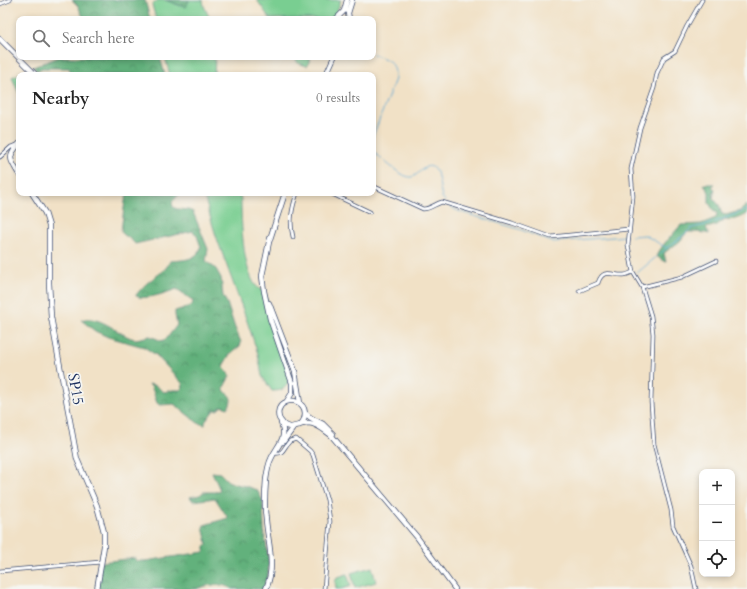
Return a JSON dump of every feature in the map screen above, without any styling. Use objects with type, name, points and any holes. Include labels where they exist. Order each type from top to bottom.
[{"type":"main road","points":[[339,16],[344,11],[347,0]]},
{"type":"main road","points":[[348,16],[352,0]]},
{"type":"main road","points":[[0,39],[16,55]]},
{"type":"main road","points":[[21,60],[33,72]]},
{"type":"main road","points":[[326,72],[329,60]]},
{"type":"main road","points":[[326,72],[332,60]]},
{"type":"main road","points":[[16,146],[10,156],[11,163],[16,170]]},
{"type":"main road","name":"SP15","points":[[34,196],[45,213],[49,226],[49,283],[51,317],[77,459],[97,506],[104,532],[97,589]]},
{"type":"main road","points":[[266,589],[270,579],[272,562],[265,518],[266,480],[271,459],[284,433],[278,415],[279,410],[287,401],[293,388],[291,377],[270,319],[262,276],[269,242],[284,196]]},
{"type":"main road","points":[[264,264],[268,301],[295,371],[300,403]]},
{"type":"main road","points":[[287,401],[294,400],[303,406],[305,413],[304,421],[300,425]]},
{"type":"main road","points":[[305,413],[327,427],[338,443]]},
{"type":"main road","points":[[280,421],[287,426],[294,427],[309,423],[319,426],[331,435],[417,537],[455,589]]},
{"type":"main road","points":[[276,450],[294,427]]},
{"type":"street","points":[[0,4],[10,0]]},
{"type":"street","points":[[696,589],[691,566],[673,526],[671,510],[654,444],[651,402],[653,334],[651,316],[642,287],[633,272],[628,245],[633,196],[631,169],[640,128],[654,88],[657,73],[664,58],[675,50],[702,0]]},
{"type":"street","points":[[0,157],[12,146],[16,145]]},
{"type":"street","points":[[376,187],[423,209],[428,209],[434,204],[444,202],[551,237],[629,229]]},
{"type":"street","points":[[293,237],[290,227],[292,209],[296,196]]},
{"type":"street","points":[[336,196],[370,212]]},
{"type":"street","points":[[642,287],[682,277],[716,261]]},
{"type":"street","points":[[579,291],[598,283],[602,276],[606,273],[624,275],[633,272]]},
{"type":"street","points":[[276,450],[278,454],[282,452],[290,441],[296,439],[313,455],[327,500],[330,521],[324,589]]},
{"type":"street","points":[[0,571],[101,562]]},
{"type":"green space","points":[[72,0],[145,0],[149,16],[83,16],[78,6]]},
{"type":"green space","points":[[158,0],[165,0],[181,6],[188,3],[189,0],[203,0],[209,16],[155,16],[152,5]]},
{"type":"green space","points":[[165,0],[189,0],[185,7]]},
{"type":"green space","points":[[257,0],[341,0],[335,16],[268,16]]},
{"type":"green space","points":[[51,60],[161,60],[164,72],[71,72],[69,68],[42,68],[37,71],[33,67]]},
{"type":"green space","points":[[166,60],[215,60],[214,72],[169,72]]},
{"type":"green space","points":[[296,60],[310,60],[307,66],[298,63]]},
{"type":"green space","points":[[16,75],[16,87],[12,77]]},
{"type":"green space","points":[[704,184],[715,184],[712,187],[715,189],[713,198],[719,205],[722,214],[726,215],[740,211],[747,205],[747,214],[736,219],[725,219],[717,225],[706,228],[709,234],[702,232],[687,232],[680,241],[664,253],[666,262],[656,256],[664,244],[681,225],[701,224],[716,218],[717,213],[709,203],[709,192]]},
{"type":"green space","points":[[127,196],[178,196],[172,202],[173,207],[193,212],[208,249],[206,261],[216,269],[221,278],[223,296],[241,342],[240,346],[230,354],[223,366],[230,376],[224,390],[231,399],[231,402],[228,408],[222,406],[217,410],[214,410],[205,422],[205,425],[198,423],[174,404],[160,405],[157,403],[152,388],[149,384],[156,386],[164,392],[180,390],[183,387],[182,383],[156,355],[144,347],[108,337],[95,331],[81,320],[94,319],[100,321],[131,338],[136,339],[150,336],[162,341],[167,338],[177,325],[175,311],[191,306],[193,303],[192,300],[177,289],[151,297],[136,296],[145,285],[164,270],[170,261],[188,259],[196,255],[201,247],[197,236],[193,231],[135,244],[121,231]]},
{"type":"green space","points":[[204,196],[240,196],[242,235],[247,265],[251,277],[257,287],[264,291],[291,377],[286,386],[280,390],[272,391],[262,376],[258,354],[216,236]]},
{"type":"green space","points":[[212,472],[220,473],[228,481],[235,484],[257,490],[263,501],[264,530],[269,564],[268,574],[263,589],[232,589],[224,585],[209,585],[196,589],[97,589],[101,562],[136,558],[136,561],[145,561],[204,552],[207,543],[203,527],[204,525],[228,518],[215,498],[193,501],[190,497],[200,495],[203,492],[215,492],[220,490]]},
{"type":"green space","points":[[372,567],[376,582],[355,588],[351,573]]},
{"type":"green space","points":[[347,574],[351,586],[336,589],[335,581],[338,577]]},
{"type":"waterway","points":[[376,55],[390,62],[395,73],[395,79],[376,128]]},
{"type":"waterway","points":[[376,154],[395,170],[409,177],[413,177],[426,167],[429,166],[433,168],[437,172],[442,197],[445,201]]},
{"type":"waterway","points":[[449,205],[461,212],[519,229],[552,242],[626,236]]},
{"type":"waterway","points":[[632,236],[645,235],[665,247],[669,247],[692,228],[706,225],[747,210]]},
{"type":"waterway","points":[[637,273],[667,248]]}]
